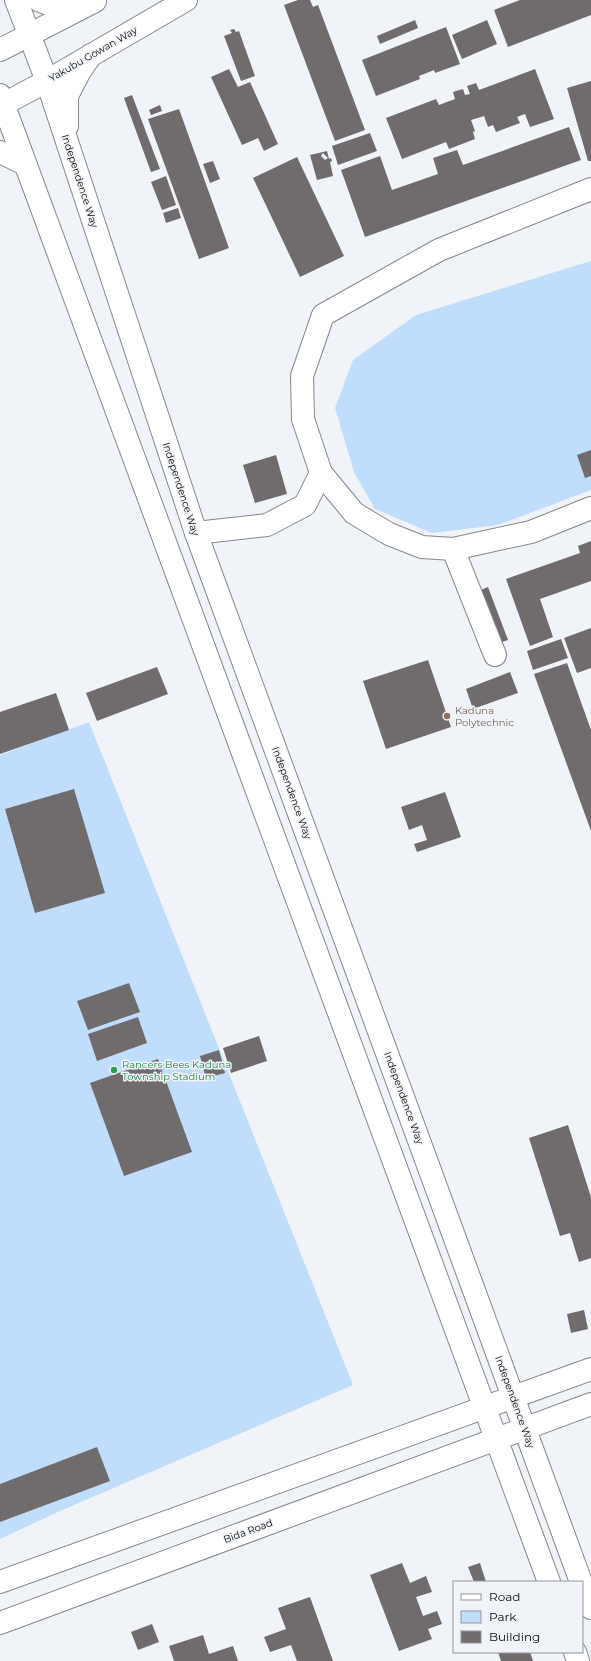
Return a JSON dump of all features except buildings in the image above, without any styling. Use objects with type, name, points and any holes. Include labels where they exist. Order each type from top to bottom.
[{"type":"main road","name":"Independence Way","points":[[16,0],[47,81],[196,533],[581,1581]]},
{"type":"main road","points":[[38,0],[51,5],[94,2]]},
{"type":"main road","name":"Yakubu Gowan Way","points":[[1,101],[47,81],[186,0]]},
{"type":"main road","points":[[0,50],[94,2]]},
{"type":"main road","points":[[66,141],[67,96],[80,71],[91,55]]},
{"type":"main road","points":[[1,101],[549,1581]]},
{"type":"main road","points":[[0,152],[25,164]]},
{"type":"main road","points":[[591,189],[439,250],[323,315],[302,376],[303,419],[321,473],[354,513],[389,534],[422,547],[453,548],[531,532],[591,508]]},
{"type":"main road","points":[[196,533],[267,525],[305,505],[321,473]]},
{"type":"main road","points":[[453,548],[494,655]]},
{"type":"main road","points":[[0,1582],[591,1368]]},
{"type":"main road","name":"Bida Road","points":[[0,1623],[591,1404]]},
{"type":"main road","name":"Independence Way","points":[[583,1586],[591,1608]]},
{"type":"green space","points":[[591,261],[591,490],[498,525],[432,533],[375,509],[354,472],[335,408],[353,360],[416,315]]},
{"type":"green space","name":"Rancers Bees Kaduna Township Stadium","points":[[89,722],[353,1385],[60,1511],[0,1539],[0,755]]},
{"type":"place","name":"Kaduna Polytechnic","points":[[447,716]]},
{"type":"place","name":"Rancers Bees Kaduna Township Stadium","points":[[114,1070]]}]
